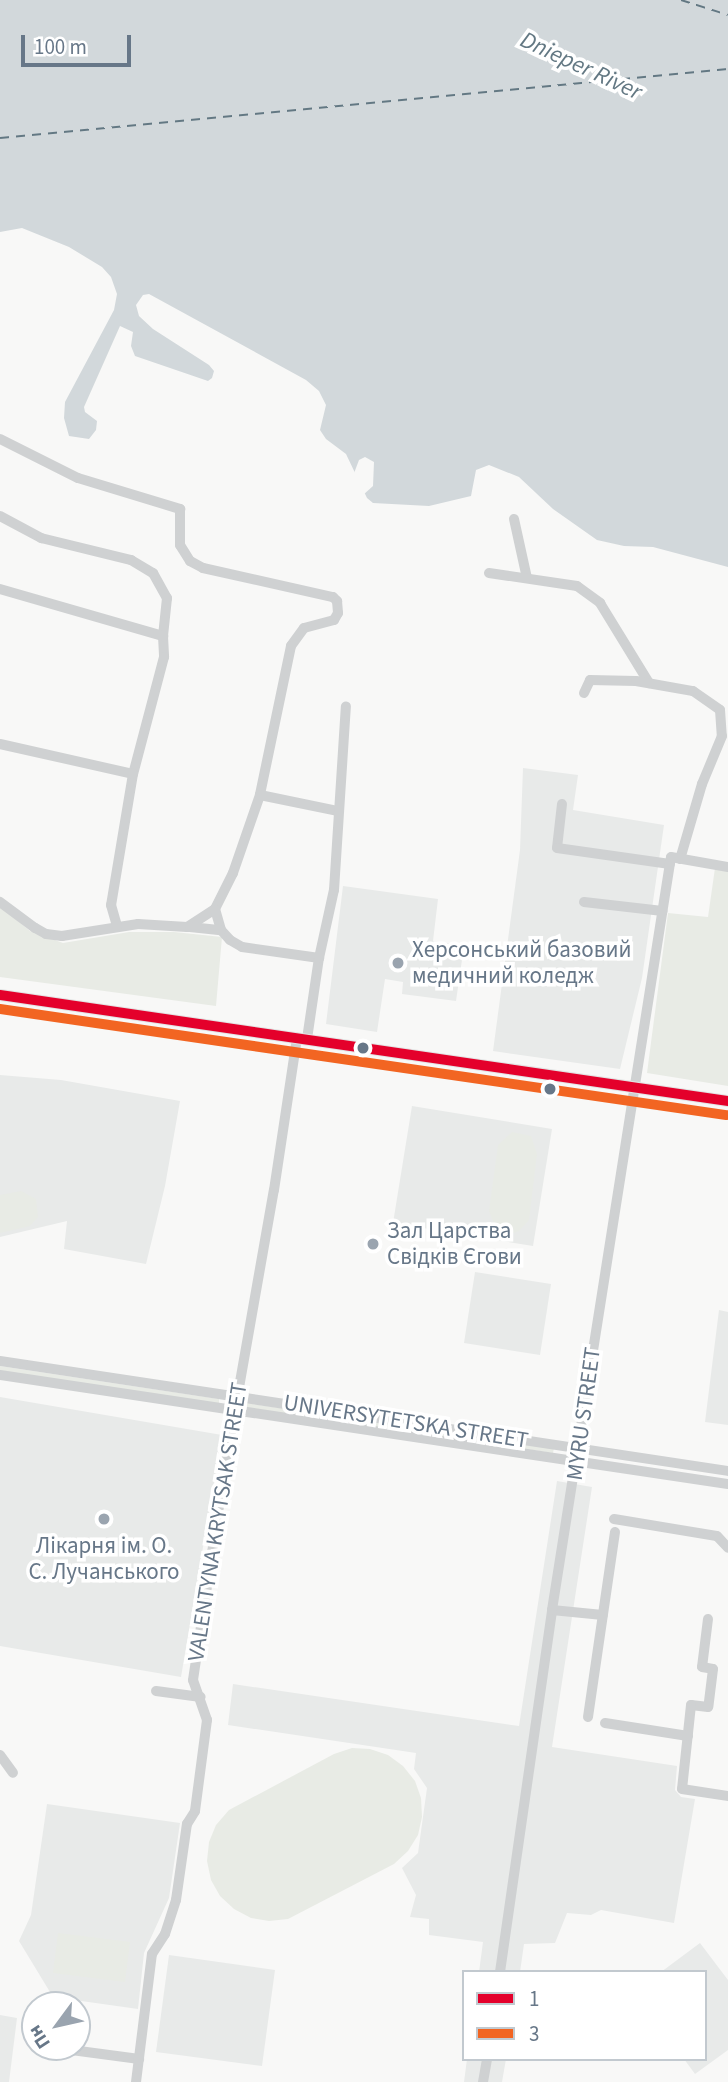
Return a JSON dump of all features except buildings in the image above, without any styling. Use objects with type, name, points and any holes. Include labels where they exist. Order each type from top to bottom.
[{"type":"main road","points":[[0,995],[728,1101]]},
{"type":"street","points":[[0,439],[78,478],[180,509],[180,545],[190,561],[203,568],[280,583],[333,597],[337,601],[337,617],[304,628],[291,646],[260,795],[233,873],[215,909],[187,927]]},
{"type":"street","points":[[0,516],[41,538],[131,560],[153,573],[167,598],[164,657],[133,774],[111,905],[117,926]]},
{"type":"street","points":[[513,519],[527,578]]},
{"type":"street","points":[[488,573],[577,586],[600,603],[649,683]]},
{"type":"street","points":[[0,589],[163,636]]},
{"type":"street","name":"MYRU STREET","points":[[500,1970],[552,1610],[662,911],[674,860],[722,736],[720,710],[694,691],[649,683],[590,680],[584,693]]},
{"type":"street","name":"VALENTYNA KRYTSAK STREET","points":[[136,2082],[152,1954],[164,1934],[176,1900],[187,1824],[195,1811],[207,1720],[193,1680],[281,1148],[334,890],[346,706]]},
{"type":"street","points":[[0,744],[133,774]]},
{"type":"street","points":[[260,795],[338,811]]},
{"type":"street","points":[[562,804],[557,849],[728,867]]},
{"type":"street","points":[[0,901],[46,934],[86,934],[117,926],[221,930]]},
{"type":"street","points":[[584,902],[662,911]]},
{"type":"street","points":[[215,909],[221,930],[230,940],[242,947],[319,958]]},
{"type":"street","name":"UNIVERSYTETSKA STREET","points":[[0,1361],[238,1397],[578,1454],[728,1485]]},
{"type":"street","name":"UNIVERSYTETSKA STREET","points":[[0,1375],[236,1411],[728,1471]]},
{"type":"street","points":[[614,1519],[717,1536],[728,1548]]},
{"type":"street","points":[[588,1717],[615,1532]]},
{"type":"street","points":[[552,1610],[603,1615]]},
{"type":"street","points":[[708,1619],[702,1667],[713,1669],[708,1707],[691,1705],[682,1789],[728,1796]]},
{"type":"street","points":[[156,1691],[201,1697]]},
{"type":"street","points":[[605,1723],[688,1736]]},
{"type":"street","points":[[0,1755],[13,1773]]},
{"type":"street","points":[[91,2053],[139,2059]]},
{"type":"street","points":[[484,2082],[487,2061]]},
{"type":"shaded area","points":[[523,768],[578,775],[573,810],[664,825],[642,978],[620,1069],[493,1051],[520,850]]},
{"type":"shaded area","points":[[715,868],[728,871],[728,1086],[647,1073],[668,913],[708,917]]},
{"type":"shaded area","name":"Херсонський базовий медичний коледж","points":[[343,886],[438,899],[433,941],[464,946],[456,1001],[402,994],[403,982],[385,979],[377,1032],[326,1024]]},
{"type":"shaded area","points":[[0,906],[30,931],[63,943],[129,932],[174,932],[222,937],[216,1006],[0,977]]},
{"type":"shaded area","points":[[0,1075],[61,1080],[180,1101],[165,1186],[146,1264],[64,1249],[67,1221],[0,1237]]},
{"type":"shaded area","points":[[412,1106],[552,1129],[533,1246],[393,1223]]},
{"type":"shaded area","points":[[512,1132],[531,1136],[537,1154],[529,1220],[519,1231],[510,1234],[496,1229],[489,1211],[498,1145]]},
{"type":"shaded area","points":[[21,1191],[36,1199],[38,1217],[30,1226],[0,1233],[0,1195]]},
{"type":"shaded area","points":[[475,1272],[551,1284],[540,1355],[464,1343]]},
{"type":"shaded area","points":[[719,1310],[728,1312],[728,1425],[705,1422]]},
{"type":"shaded area","points":[[0,1366],[219,1399],[219,1404],[0,1371]]},
{"type":"shaded area","name":"Лікарня ім. О. С. Лучанського","points":[[0,1397],[222,1435],[181,1677],[0,1646]]},
{"type":"shaded area","points":[[246,1403],[554,1448],[553,1453],[245,1408]]},
{"type":"shaded area","points":[[557,1481],[592,1487],[552,1747],[677,1766],[675,1790],[681,1797],[695,1799],[674,1923],[601,1910],[591,1915],[567,1913],[555,1943],[524,1944],[520,1970],[479,1970],[483,1942],[429,1935],[429,1919],[410,1917],[416,1895],[402,1868],[418,1853],[427,1788],[414,1769],[416,1753],[228,1725],[233,1684],[519,1726]]},
{"type":"shaded area","points":[[352,1748],[370,1749],[388,1755],[403,1766],[415,1781],[421,1798],[422,1817],[418,1835],[408,1851],[394,1864],[288,1919],[269,1921],[251,1918],[234,1909],[220,1896],[211,1880],[207,1861],[209,1842],[216,1825],[229,1810],[334,1754]]},
{"type":"shaded area","points":[[47,1804],[180,1823],[169,1898],[144,1953],[138,2009],[91,2002],[91,1991],[49,1991],[19,1941],[31,1915]]},
{"type":"shaded area","points":[[58,1933],[130,1942],[125,1982],[53,1973]]},
{"type":"shaded area","points":[[700,1943],[728,1980],[728,2050],[695,2074],[685,2061],[707,2061],[707,1970],[664,1970]]},
{"type":"shaded area","points":[[169,1955],[275,1970],[262,2066],[156,2052]]},
{"type":"shaded area","points":[[0,2015],[17,2018],[9,2082],[0,2082]]},
{"type":"shaded area","points":[[467,2061],[506,2061],[502,2082],[464,2082]]},
{"type":"water","name":"Dnieper River","points":[[0,0],[728,0],[728,567],[653,547],[624,546],[597,540],[553,509],[519,477],[489,465],[476,470],[471,496],[429,506],[373,503],[367,498],[346,454],[326,439],[320,430],[326,405],[319,391],[306,380],[149,294],[143,295],[136,305],[139,316],[153,329],[209,365],[214,371],[212,378],[208,381],[135,356],[131,346],[133,332],[120,326],[84,407],[85,412],[97,421],[96,430],[89,439],[69,436],[64,418],[65,402],[114,310],[117,294],[111,277],[102,267],[69,247],[22,228],[0,232]]},
{"type":"pier","points":[[365,457],[374,462],[373,486],[363,495],[353,476],[359,460]]},
{"type":"ferry route","points":[[681,0],[728,15]]},
{"type":"ferry route","points":[[0,138],[728,69]]},
{"type":"transit line","name":"1","points":[[0,995],[728,1101]]},
{"type":"transit line","name":"3","points":[[0,1009],[726,1115]]},
{"type":"place","name":"Херсонський базовий медичний коледж","points":[[398,963]]},
{"type":"place","name":"Зал Царства Свідків Єгови","points":[[373,1244]]},
{"type":"place","name":"Лікарня ім. О. С. Лучанського","points":[[104,1519]]}]
